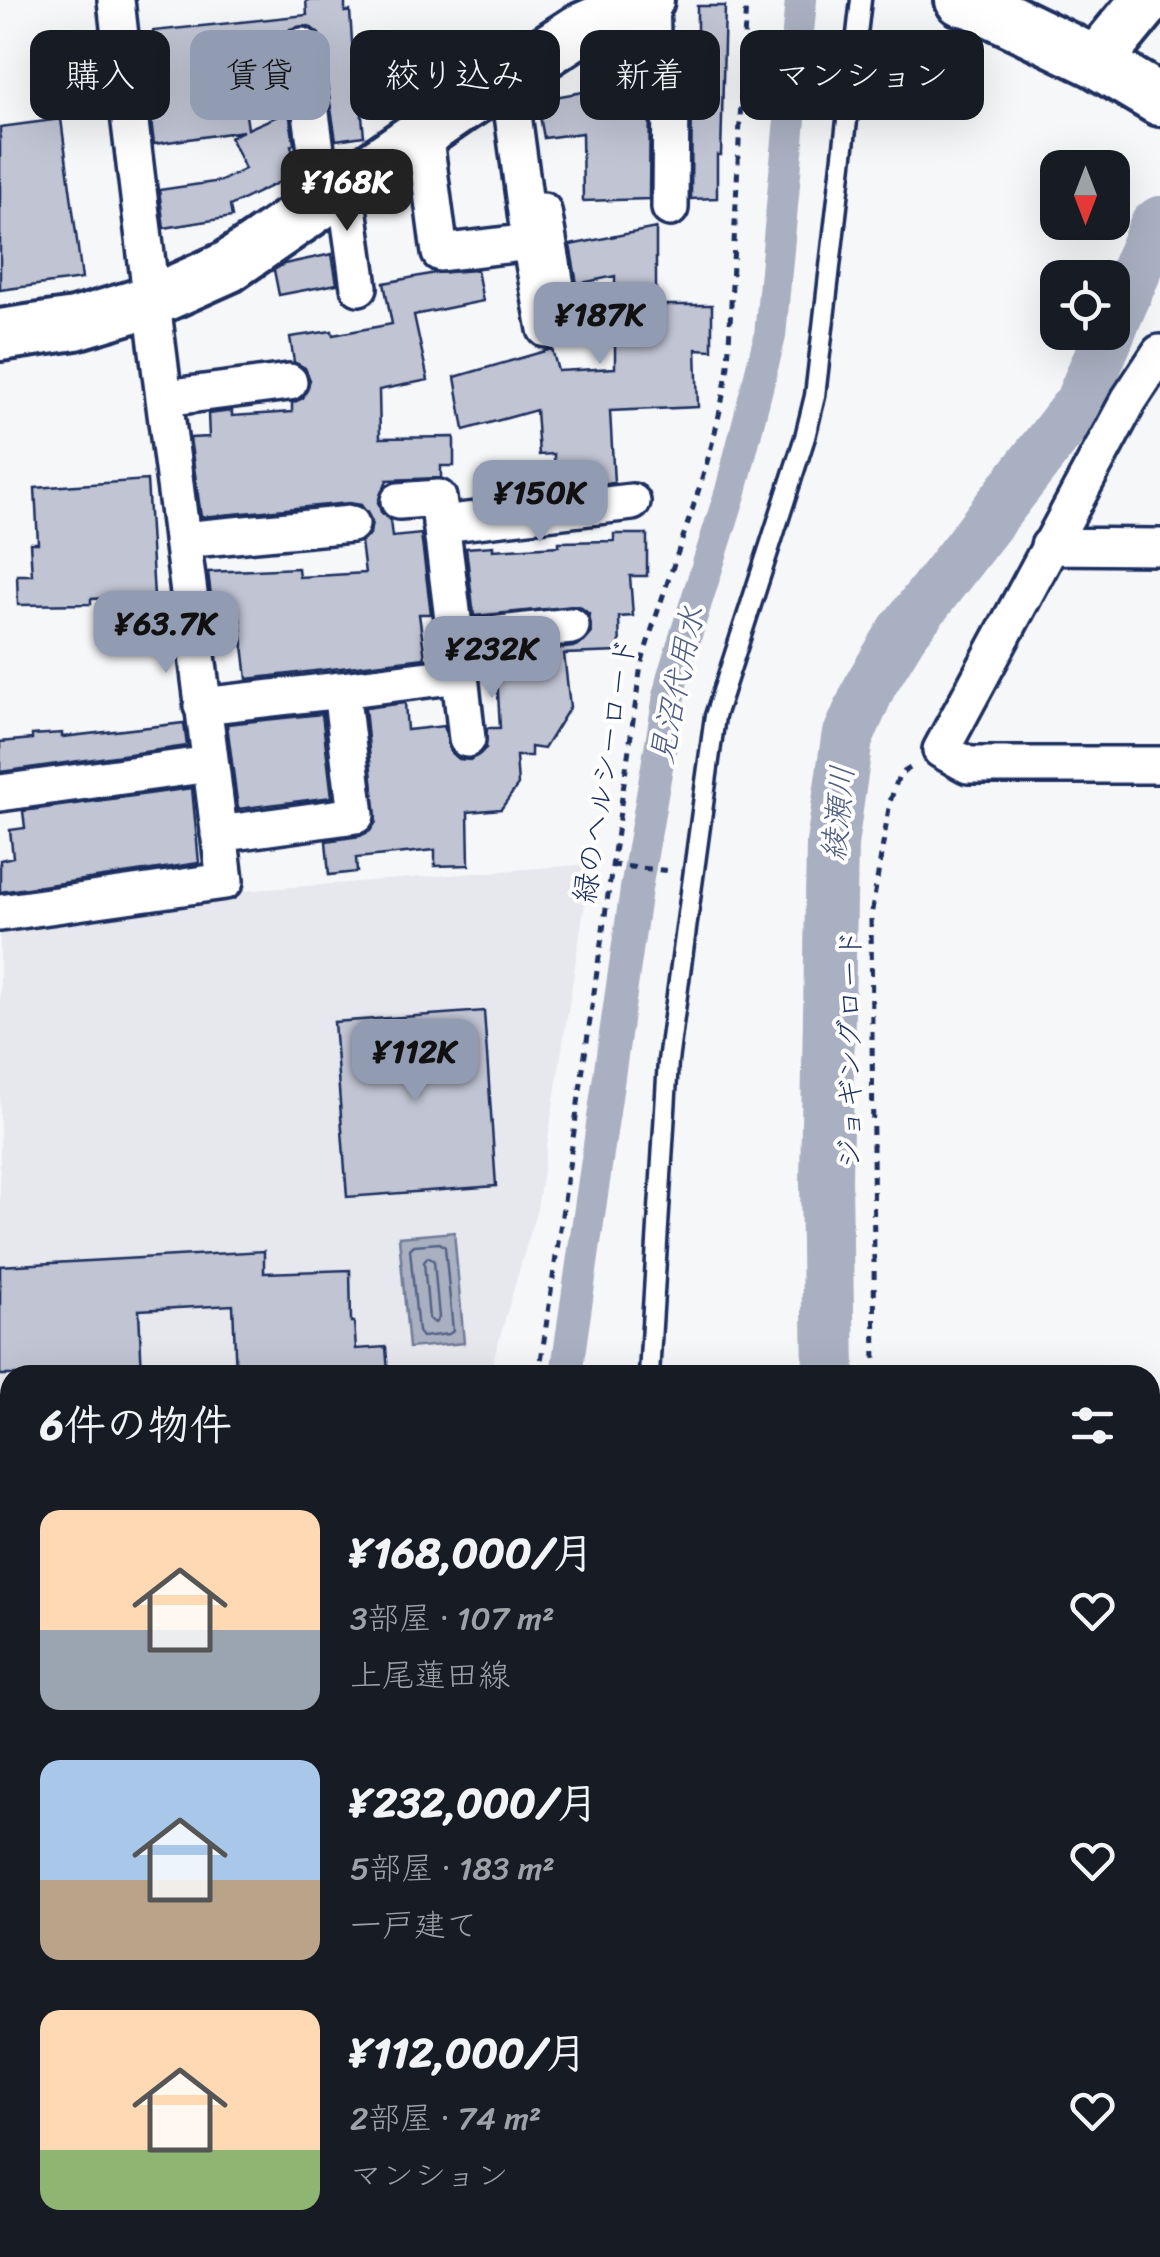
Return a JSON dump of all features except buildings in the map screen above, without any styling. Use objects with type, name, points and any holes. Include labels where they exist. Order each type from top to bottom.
[{"type":"main road","points":[[578,15],[649,0]]},
{"type":"main road","points":[[961,0],[1096,62],[1156,97]]},
{"type":"main road","points":[[1096,62],[1147,0]]},
{"type":"main road","points":[[0,335],[74,324],[152,301],[228,267],[442,120]]},
{"type":"street","points":[[0,913],[225,882],[165,398],[144,262],[116,0]]},
{"type":"street","points":[[649,0],[654,68],[671,87],[670,208]]},
{"type":"street","points":[[318,120],[358,286]]},
{"type":"street","points":[[519,120],[530,242],[546,329]]},
{"type":"street","points":[[524,120],[556,286]]},
{"type":"street","points":[[424,132],[440,253],[530,242]]},
{"type":"street","points":[[1160,353],[1129,400],[941,750],[968,765],[1160,765]]},
{"type":"street","points":[[165,398],[289,382]]},
{"type":"street","points":[[398,501],[438,498],[467,739]]},
{"type":"street","points":[[441,524],[632,502]]},
{"type":"street","points":[[182,540],[351,524]]},
{"type":"street","points":[[1049,546],[1160,547]]},
{"type":"street","points":[[456,639],[571,626]]},
{"type":"street","points":[[202,706],[460,675]]},
{"type":"street","points":[[219,834],[356,815],[341,690]]},
{"type":"street","points":[[0,792],[210,764]]},
{"type":"lane","points":[[650,1365],[668,1061],[715,716],[805,437],[814,396],[861,0]]},
{"type":"path","name":"緑のヘルシーロード","points":[[540,1365],[641,665],[722,411],[728,365],[746,0]]},
{"type":"path","name":"ジョギングロード","points":[[875,1365],[872,916],[890,802],[899,774],[941,750]]},
{"type":"path","points":[[613,865],[667,871]]},
{"type":"shaded area","points":[[591,864],[537,1209],[492,1365],[0,1365],[0,926],[253,890]]},
{"type":"water","points":[[454,1232],[464,1343],[409,1348],[399,1237]]},
{"type":"waterway","name":"見沼代用水","points":[[567,1365],[636,889],[672,679],[731,491],[770,336],[801,0]]},
{"type":"waterway","name":"綾瀬川","points":[[1130,284],[1160,222]]},
{"type":"waterway","name":"綾瀬川","points":[[829,1365],[826,1181],[832,844],[847,739],[871,684],[902,633],[1080,403],[1102,350]]}]
